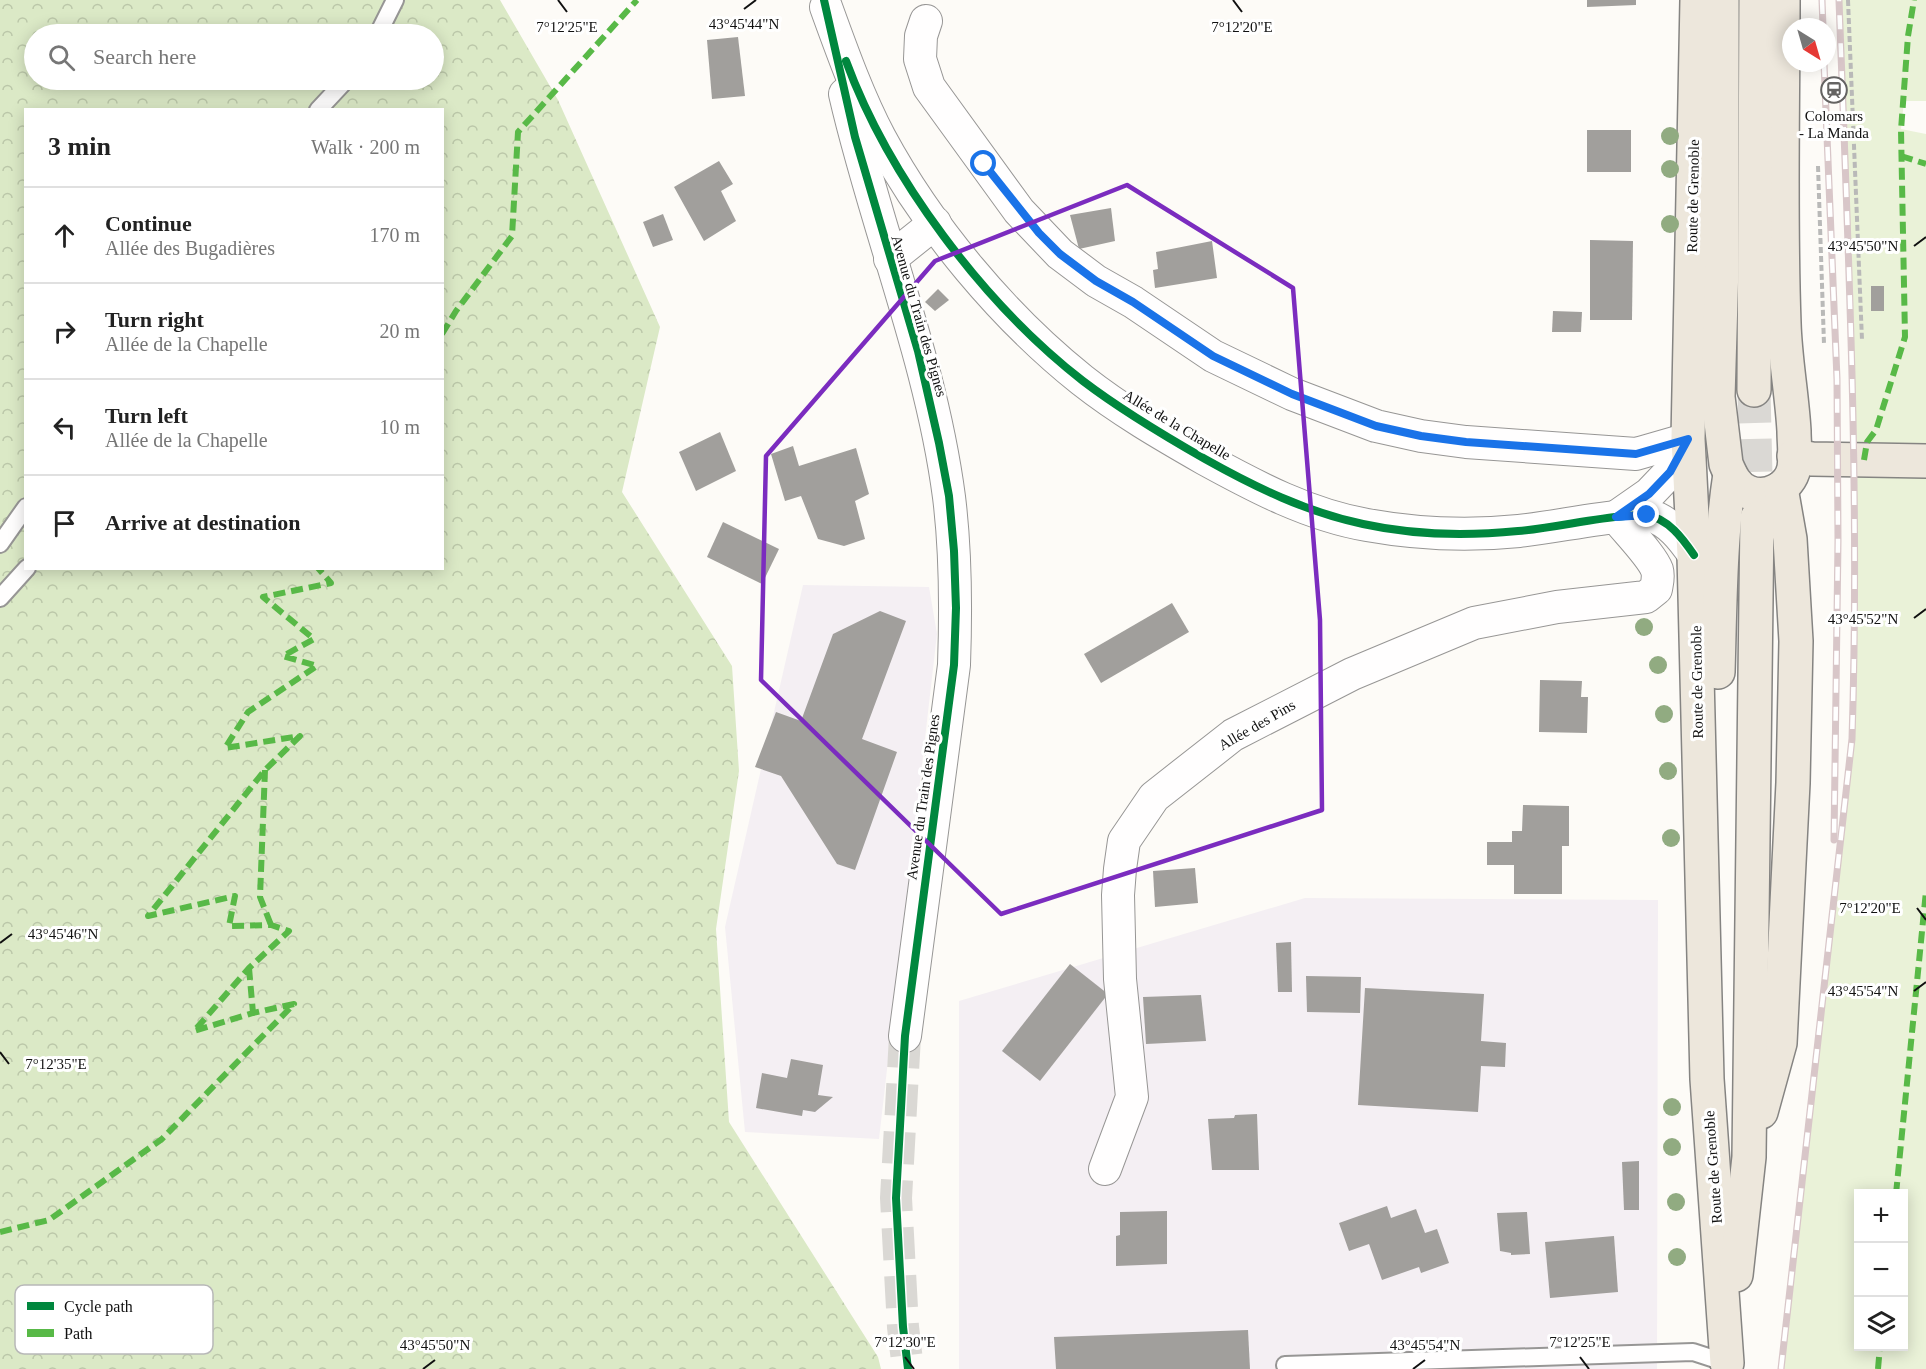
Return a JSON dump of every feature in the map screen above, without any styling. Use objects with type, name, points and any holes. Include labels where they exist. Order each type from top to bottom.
[{"type":"main road","name":"Route de Grenoble","points":[[1697,0],[1688,439],[1694,555],[1707,1079],[1727,1366]]},
{"type":"main road","points":[[1699,790],[1715,738],[1722,545],[1728,469],[1718,397],[1722,266],[1722,0]]},
{"type":"main road","points":[[1754,390],[1756,0]]},
{"type":"main road","points":[[1688,439],[1728,469],[1742,489],[1751,493],[1762,495],[1781,488],[1794,469],[1793,414],[1784,326],[1783,0]]},
{"type":"main road","points":[[1794,456],[1812,459],[1911,461]]},
{"type":"main road","points":[[1749,1157],[1780,1043],[1796,641],[1790,539],[1787,511],[1781,488]]},
{"type":"main road","name":"Route de Grenoble","points":[[1727,1366],[1749,1157],[1756,518]]},
{"type":"street","name":"Allée de la Chapelle","points":[[825,4],[852,78],[880,136],[905,180],[935,224],[1027,333],[1082,380],[1126,412],[1179,445],[1284,500],[1329,516],[1365,525],[1456,534],[1518,531],[1616,517],[1647,515],[1667,524],[1682,538],[1694,555]]},
{"type":"street","name":"Avenue du Train des Pignes","points":[[825,4],[855,137],[918,351],[949,496],[954,551],[956,608],[954,665],[905,1036]]},
{"type":"street","points":[[926,21],[921,36],[920,59],[929,87],[1026,218],[1060,254],[1096,281],[1133,302],[1213,356],[1292,394],[1376,426],[1421,436],[1466,442],[1636,454],[1688,439]]},
{"type":"street","name":"Avenue du Train des Pignes","points":[[890,259],[935,224]]},
{"type":"street","name":"Allée de la Chapelle","points":[[1616,517],[1649,494],[1670,472],[1688,439]]},
{"type":"street","name":"Allée des Pins","points":[[1105,1169],[1132,1097],[1120,979],[1118,895],[1120,869],[1124,841],[1154,797],[1233,735],[1352,674],[1474,623],[1557,607],[1646,597],[1656,589],[1657,570],[1616,517]]},
{"type":"lane","points":[[383,24],[395,0]]},
{"type":"lane","points":[[320,108],[337,90]]},
{"type":"lane","points":[[0,544],[24,510]]},
{"type":"lane","points":[[0,598],[25,570]]},
{"type":"lane","points":[[1285,1365],[1693,1352],[1727,1366]]},
{"type":"path","points":[[1848,0],[1862,340]]},
{"type":"path","points":[[1817,160],[1824,344]]},
{"type":"highlighted area","points":[[1127,185],[1293,288],[1320,620],[1322,810],[1001,914],[761,680],[766,456],[935,261]]},
{"type":"shaded area","points":[[803,585],[929,587],[937,634],[879,1139],[745,1132],[725,927]]},
{"type":"shaded area","points":[[1305,898],[1658,900],[1657,1369],[959,1369],[959,1001]]},
{"type":"green space","points":[[0,0],[500,0],[558,100],[660,327],[622,492],[732,666],[739,771],[716,929],[729,1122],[878,1357],[881,1369],[0,1369]]},
{"type":"green space","points":[[1839,0],[1926,0],[1926,101],[1904,101],[1901,129],[1926,134],[1926,1369],[1781,1369],[1852,739],[1855,554],[1849,277]]},
{"type":"building","points":[[1587,0],[1636,0],[1636,5],[1587,7]]},
{"type":"building","points":[[738,37],[745,96],[712,99],[707,40]]},
{"type":"building","points":[[1587,130],[1631,130],[1631,172],[1587,172]]},
{"type":"building","points":[[719,161],[733,184],[721,191],[736,221],[704,241],[674,187]]},
{"type":"building","points":[[1111,208],[1115,241],[1079,249],[1070,215]]},
{"type":"building","points":[[663,214],[673,240],[653,247],[643,222]]},
{"type":"building","points":[[1590,240],[1633,241],[1632,320],[1590,320]]},
{"type":"building","points":[[1212,241],[1217,278],[1155,288],[1153,270],[1158,269],[1156,252]]},
{"type":"building","points":[[1871,286],[1884,286],[1884,311],[1871,311]]},
{"type":"building","points":[[938,289],[949,300],[935,311],[925,302]]},
{"type":"building","points":[[1553,311],[1582,312],[1581,332],[1552,332]]},
{"type":"building","points":[[720,432],[736,471],[696,491],[679,452]]},
{"type":"building","points":[[793,446],[799,466],[856,448],[869,494],[855,501],[865,539],[844,546],[818,539],[801,496],[785,501],[771,454]]},
{"type":"building","points":[[723,522],[779,549],[762,584],[707,557]]},
{"type":"building","points":[[1172,603],[1189,632],[1101,683],[1084,654]]},
{"type":"building","points":[[880,611],[906,621],[862,739],[897,752],[855,870],[837,864],[781,776],[755,767],[776,712],[801,721],[833,634]]},
{"type":"building","points":[[1540,680],[1582,681],[1581,697],[1588,697],[1587,733],[1539,732]]},
{"type":"building","points":[[1523,805],[1569,806],[1569,846],[1562,846],[1562,894],[1514,894],[1514,865],[1487,865],[1487,842],[1512,842],[1512,831],[1522,831]]},
{"type":"building","points":[[1195,868],[1198,903],[1155,907],[1153,871]]},
{"type":"building","points":[[1291,942],[1292,992],[1278,992],[1276,943]]},
{"type":"building","points":[[1070,964],[1108,994],[1040,1081],[1002,1051]]},
{"type":"building","points":[[1306,976],[1361,977],[1360,1013],[1307,1012]]},
{"type":"building","points":[[1365,988],[1484,994],[1481,1041],[1506,1043],[1505,1067],[1481,1066],[1478,1112],[1358,1105]]},
{"type":"building","points":[[1201,995],[1206,1041],[1146,1044],[1143,997]]},
{"type":"building","points":[[791,1059],[823,1065],[818,1095],[833,1097],[815,1112],[803,1110],[802,1116],[756,1108],[762,1073],[787,1078]]},
{"type":"building","points":[[1257,1114],[1259,1170],[1212,1170],[1208,1119]]},
{"type":"building","points":[[1639,1161],[1639,1210],[1624,1210],[1622,1162]]},
{"type":"building","points":[[1387,1206],[1391,1218],[1416,1209],[1425,1233],[1437,1229],[1449,1263],[1421,1273],[1419,1267],[1382,1280],[1369,1244],[1349,1251],[1339,1223]]},
{"type":"building","points":[[1167,1211],[1167,1264],[1116,1266],[1116,1236],[1120,1235],[1120,1212]]},
{"type":"building","points":[[1527,1212],[1530,1254],[1511,1255],[1511,1253],[1500,1251],[1497,1213]]},
{"type":"building","points":[[1614,1236],[1618,1292],[1550,1298],[1545,1242]]},
{"type":"building","points":[[1248,1330],[1250,1369],[1056,1369],[1054,1337]]},
{"type":"tunnel","points":[[1754,390],[1757,518]]},
{"type":"tunnel","points":[[905,1036],[896,1198],[903,1327],[908,1369]]},
{"type":"railway","points":[[1822,0],[1823,18]]},
{"type":"railway","points":[[1781,1369],[1852,739],[1854,461],[1839,0]]},
{"type":"railway","points":[[1824,72],[1837,379],[1838,541],[1834,840]]},
{"type":"marked path","points":[[444,331],[512,236],[518,132],[637,0]]},
{"type":"marked path","points":[[1864,460],[1867,442],[1876,430],[1905,337],[1901,130],[1908,36],[1914,0]]},
{"type":"marked path","points":[[1901,156],[1926,164]]},
{"type":"marked path","points":[[0,1232],[49,1220],[162,1139],[294,1004],[253,1013],[194,1031],[249,968],[289,931],[271,925],[229,926],[235,896],[148,916],[265,770],[300,736],[225,748],[248,712],[317,666],[283,656],[314,639],[263,597],[331,583],[320,570]]},
{"type":"marked path","points":[[265,770],[260,897],[271,925]]},
{"type":"marked path","points":[[1896,1189],[1926,891]]},
{"type":"marked path","points":[[249,968],[253,1013]]},
{"type":"marked path","points":[[1878,1369],[1880,1351]]},
{"type":"cycle path","points":[[824,0],[855,137],[918,351],[949,496],[954,551],[956,608],[954,665],[905,1036],[896,1198],[903,1327],[908,1369]]},
{"type":"cycle path","points":[[846,61],[864,105],[887,150],[944,236],[976,277],[1046,350],[1083,381],[1127,412],[1189,450],[1281,498],[1321,513],[1382,528],[1440,534],[1480,534],[1531,530],[1612,517],[1644,515],[1654,517],[1668,525],[1680,536],[1694,555]]},
{"type":"place","name":"Colomars - La Manda","points":[[1834,90]]},
{"type":"route","points":[[984,164],[1019,211],[1039,233],[1060,254],[1096,281],[1133,302],[1213,356],[1292,394],[1376,426],[1421,436],[1466,442],[1636,454],[1688,439],[1670,472],[1649,494],[1616,517],[1647,515]]}]
